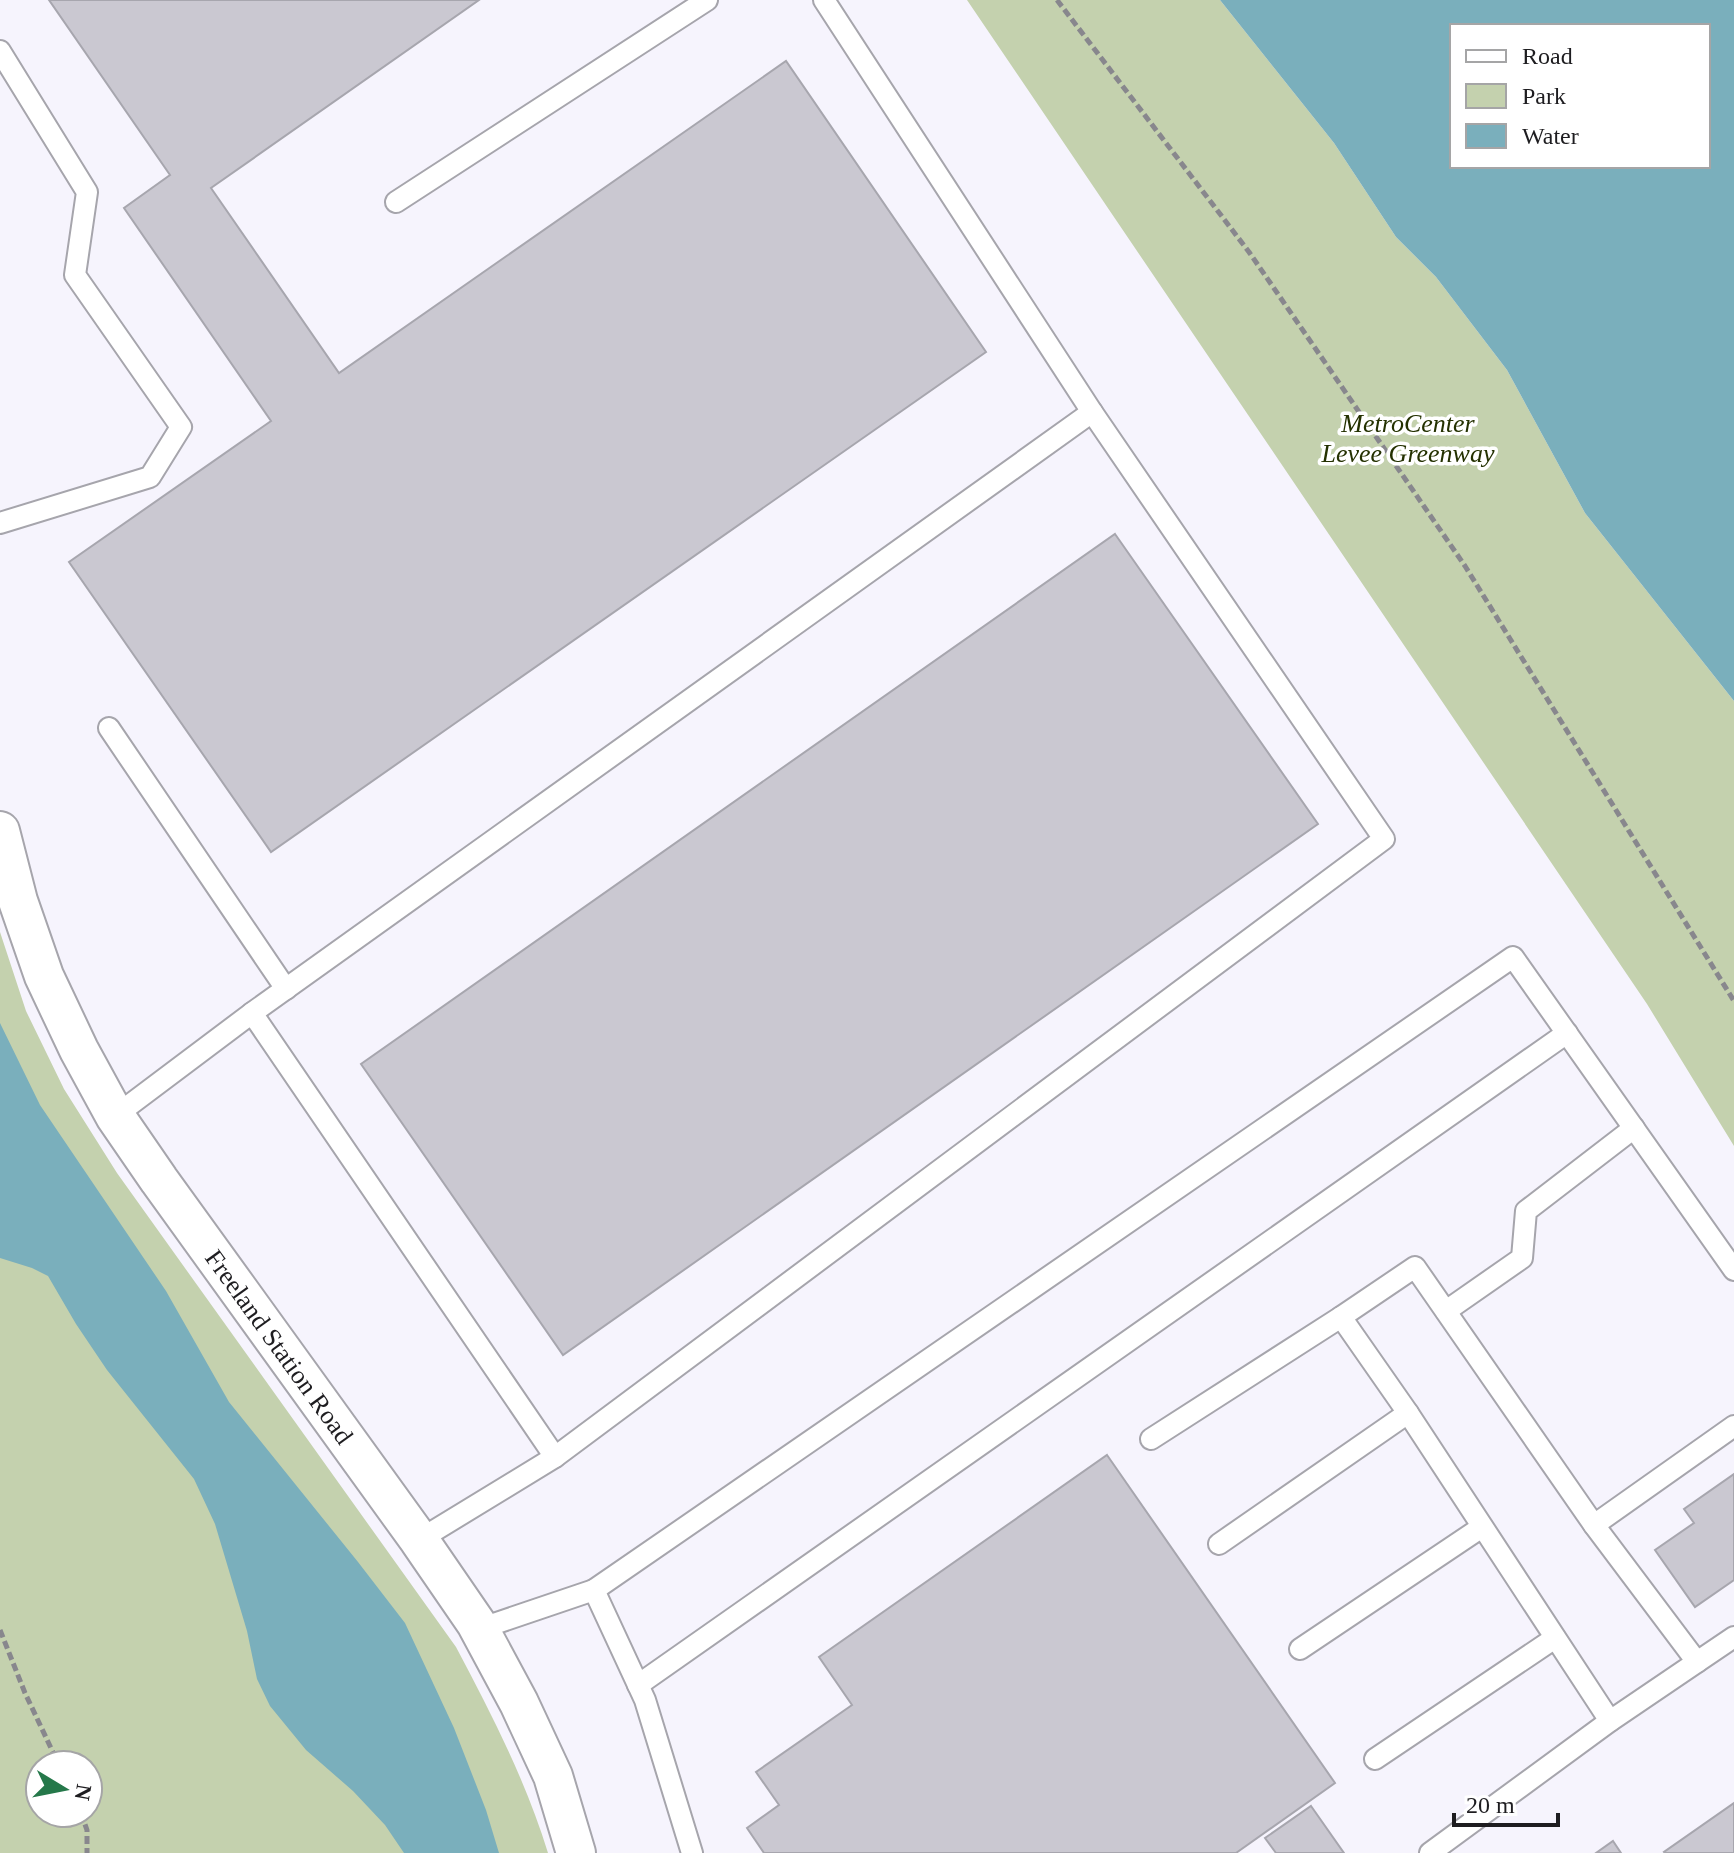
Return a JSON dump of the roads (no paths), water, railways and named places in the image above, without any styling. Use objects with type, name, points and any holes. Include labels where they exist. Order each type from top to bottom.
[{"type":"street","name":"Freeland Station Road","points":[[0,831],[18,901],[44,976],[115,1116],[419,1540],[479,1629],[519,1703],[553,1776],[576,1853]]},
{"type":"lane","points":[[396,202],[707,0]]},
{"type":"lane","points":[[419,1540],[555,1457],[1384,839],[1092,412],[824,0]]},
{"type":"lane","points":[[0,51],[87,192],[75,275],[181,427],[150,477],[0,523]]},
{"type":"lane","points":[[115,1116],[252,1013],[1092,412]]},
{"type":"lane","points":[[109,728],[286,989]]},
{"type":"lane","points":[[479,1629],[594,1590],[1513,957],[1734,1270]]},
{"type":"lane","points":[[252,1013],[555,1457]]},
{"type":"lane","points":[[638,1685],[1567,1033]]},
{"type":"lane","points":[[1446,1311],[1522,1258],[1526,1211],[1634,1128]]},
{"type":"lane","points":[[1151,1439],[1415,1267],[1594,1525],[1697,1662]]},
{"type":"lane","points":[[1341,1317],[1408,1413],[1610,1721]]},
{"type":"lane","points":[[1219,1544],[1408,1413]]},
{"type":"lane","points":[[1594,1525],[1734,1426]]},
{"type":"lane","points":[[1300,1649],[1482,1527]]},
{"type":"lane","points":[[594,1590],[645,1700],[692,1853]]},
{"type":"lane","points":[[1430,1853],[1610,1721],[1734,1637]]},
{"type":"lane","points":[[1375,1759],[1555,1638]]},
{"type":"water","points":[[1220,0],[1734,0],[1734,701],[1585,513],[1507,370],[1436,277],[1396,237],[1334,143]]},
{"type":"water","points":[[0,1023],[40,1105],[166,1291],[229,1402],[405,1623],[454,1728],[499,1853],[404,1853],[385,1825],[353,1791],[306,1750],[270,1706],[257,1679],[247,1631],[215,1524],[194,1479],[107,1370],[48,1276],[0,1258]]},
{"type":"park label","name":"MetroCenter Levee Greenway","points":[[1408,438]]}]
